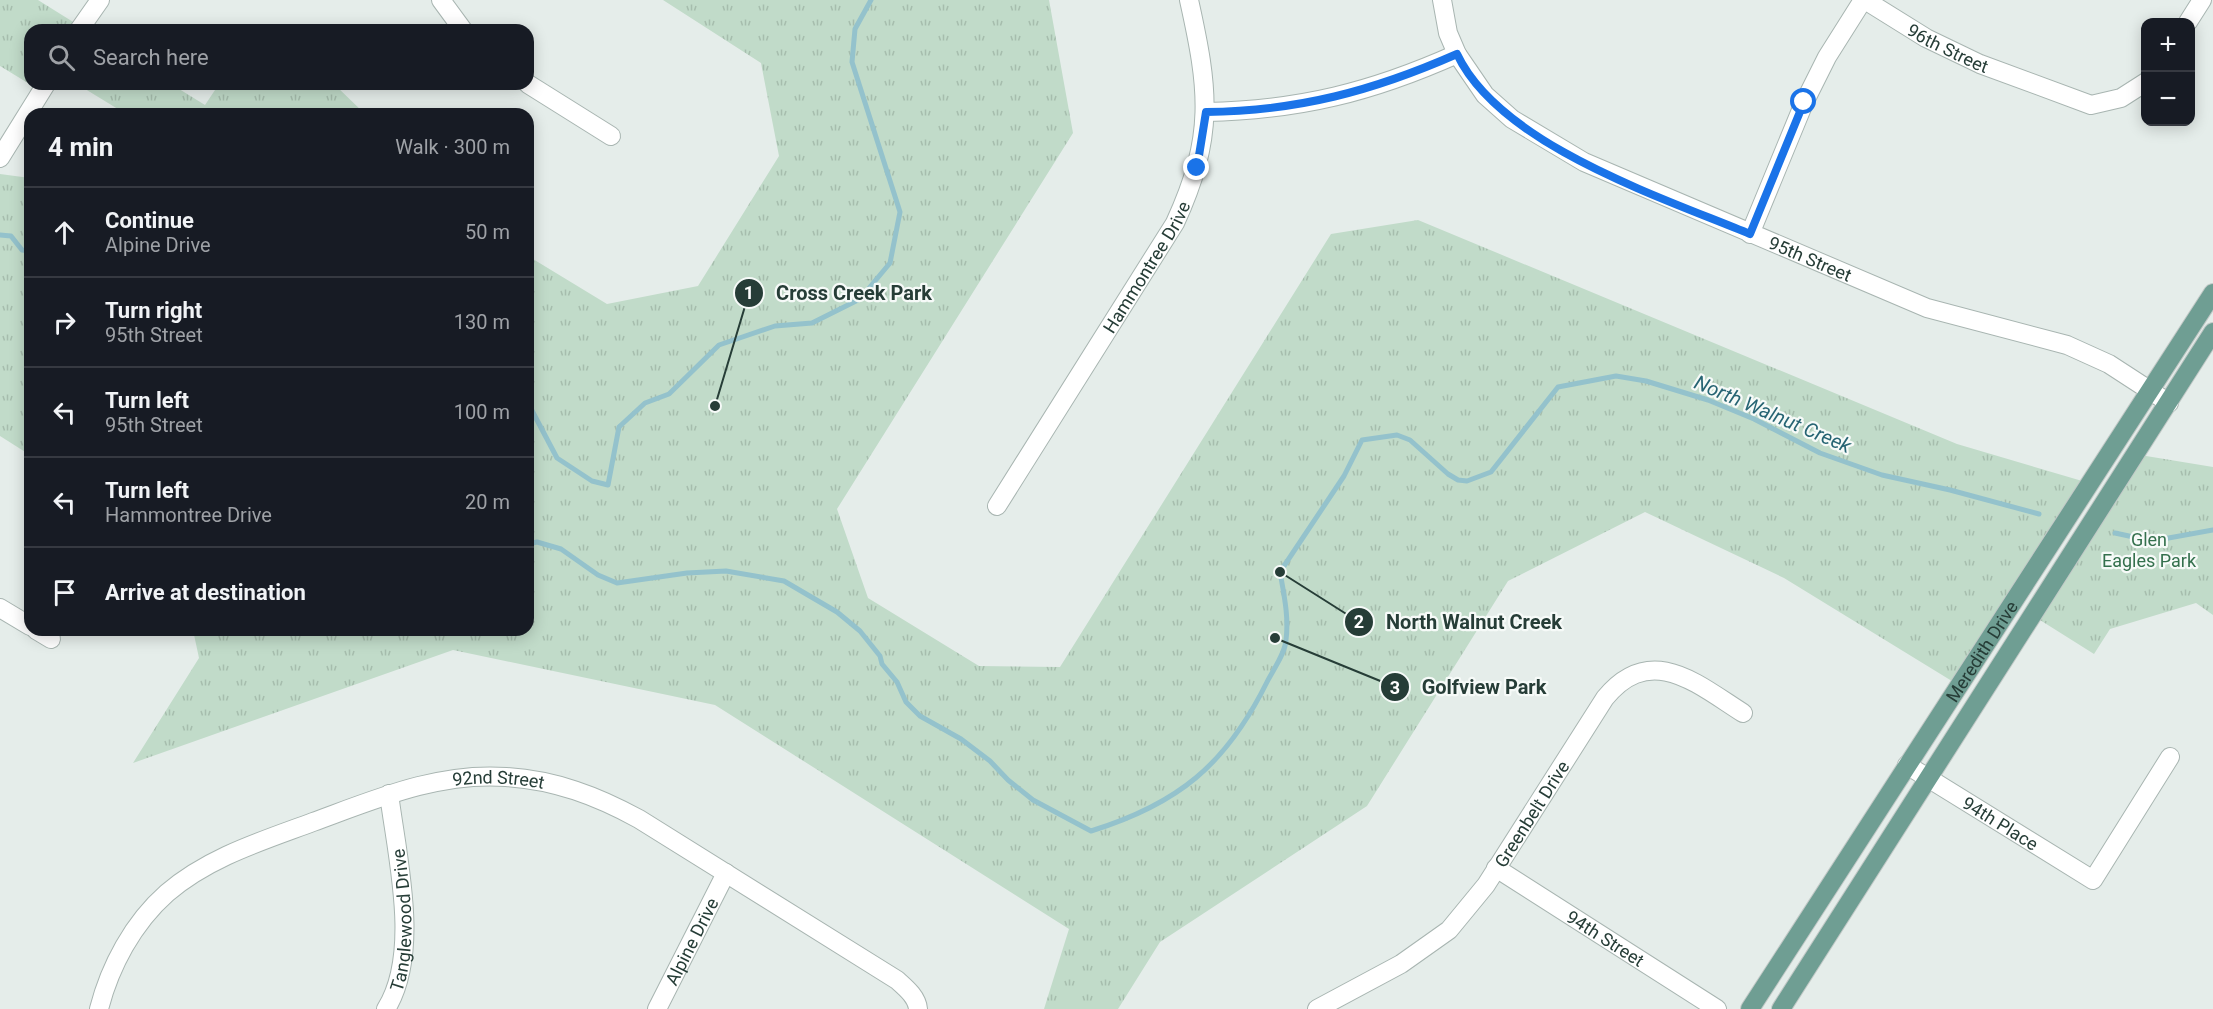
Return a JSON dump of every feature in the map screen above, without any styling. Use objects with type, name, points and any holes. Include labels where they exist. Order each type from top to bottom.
[{"type":"main road","name":"Meredith Drive","points":[[1750,1009],[2213,293]]},
{"type":"main road","name":"Meredith Drive","points":[[1781,1009],[1926,778],[2213,332]]},
{"type":"street","points":[[83,24],[100,0]]},
{"type":"street","points":[[441,0],[459,24]]},
{"type":"street","name":"Hammontree Drive","points":[[998,506],[1175,223],[1197,168],[1206,112],[1204,64],[1189,0]]},
{"type":"street","points":[[1206,112],[1298,106],[1353,94],[1406,77],[1457,54],[1448,33],[1442,0]]},
{"type":"street","points":[[1750,234],[1804,102],[1827,57],[1864,0]]},
{"type":"street","name":"96th Street","points":[[1864,0],[1926,38],[1980,64],[2091,105],[2121,98],[2141,85]]},
{"type":"street","points":[[2191,18],[2202,0]]},
{"type":"street","name":"95th Street","points":[[1457,54],[1485,95],[1512,118],[1584,162],[1927,308],[2067,345],[2109,364],[2169,403]]},
{"type":"street","points":[[534,88],[611,136]]},
{"type":"street","points":[[30,108],[41,90]]},
{"type":"street","points":[[0,158],[24,119]]},
{"type":"street","points":[[0,608],[24,622]]},
{"type":"street","name":"Greenbelt Drive","points":[[1317,1009],[1427,948],[1470,907],[1605,698],[1627,677],[1659,669],[1674,672],[1743,713]]},
{"type":"street","name":"94th Place","points":[[1907,765],[2093,880],[2170,757]]},
{"type":"street","name":"92nd Street","points":[[100,1005],[115,963],[129,939],[166,894],[188,876],[241,849],[389,794],[439,780],[505,777],[565,787],[608,802],[897,980],[918,1006]]},
{"type":"street","name":"Tanglewood Drive","points":[[386,1009],[400,979],[405,953],[404,924],[389,794]]},
{"type":"street","name":"94th Street","points":[[1496,868],[1717,1009]]},
{"type":"street","name":"Alpine Drive","points":[[657,1009],[726,873]]},
{"type":"green space","points":[[0,0],[38,0],[76,24],[24,24],[24,81],[0,66]]},
{"type":"green space","points":[[663,0],[1049,0],[1073,133],[837,509],[868,598],[979,666],[1060,667],[1331,234],[1418,220],[1957,444],[2089,483],[1960,686],[1784,578],[1645,512],[1508,581],[1367,806],[1160,942],[1118,1009],[1044,1009],[1069,929],[715,705],[453,650],[133,763],[199,658],[194,636],[534,636],[534,260],[607,304],[698,286],[779,156],[761,63]]},
{"type":"green space","points":[[87,90],[181,90],[205,105],[215,90],[340,90],[359,108],[116,108]]},
{"type":"green space","points":[[0,174],[24,177],[24,451],[0,436]]},
{"type":"green space","name":"Glen Eagles Park","points":[[2134,454],[2213,467],[2213,615],[2196,603],[2110,629],[2094,654],[2032,615]]},
{"type":"waterway","points":[[534,414],[557,458],[592,481],[608,485],[619,427],[645,403],[669,394],[719,345],[775,326],[812,323],[860,299],[890,263],[900,212],[852,62],[855,29],[871,0]]},
{"type":"waterway","name":"North Walnut Creek","points":[[0,235],[11,236],[24,250]]},
{"type":"waterway","name":"North Walnut Creek","points":[[534,543],[561,549],[598,575],[617,583],[687,573],[726,571],[784,581],[837,612],[860,631],[897,682],[906,702],[920,716],[961,739],[990,761],[1008,780],[1033,800],[1091,831],[1149,808],[1174,794],[1196,778],[1234,736],[1251,711],[1285,645],[1286,614],[1280,572],[1344,476],[1362,440],[1397,435],[1410,440],[1448,474],[1458,480],[1467,481],[1491,472],[1558,387],[1616,376],[1646,381],[1708,400],[1754,419],[1820,453],[1882,475],[1950,490],[2039,514]]},
{"type":"waterway","name":"North Walnut Creek","points":[[2115,533],[2152,541],[2213,530]]},
{"type":"place","name":"Cross Creek Park","points":[[715,406]]},
{"type":"place","name":"North Walnut Creek","points":[[1280,572]]},
{"type":"place","name":"Golfview Park","points":[[1275,638]]},
{"type":"route","points":[[1197,168],[1203,143],[1206,112],[1243,112],[1298,106],[1353,94],[1406,77],[1457,54],[1463,66],[1485,95],[1512,118],[1584,162],[1750,234],[1804,102]]}]
